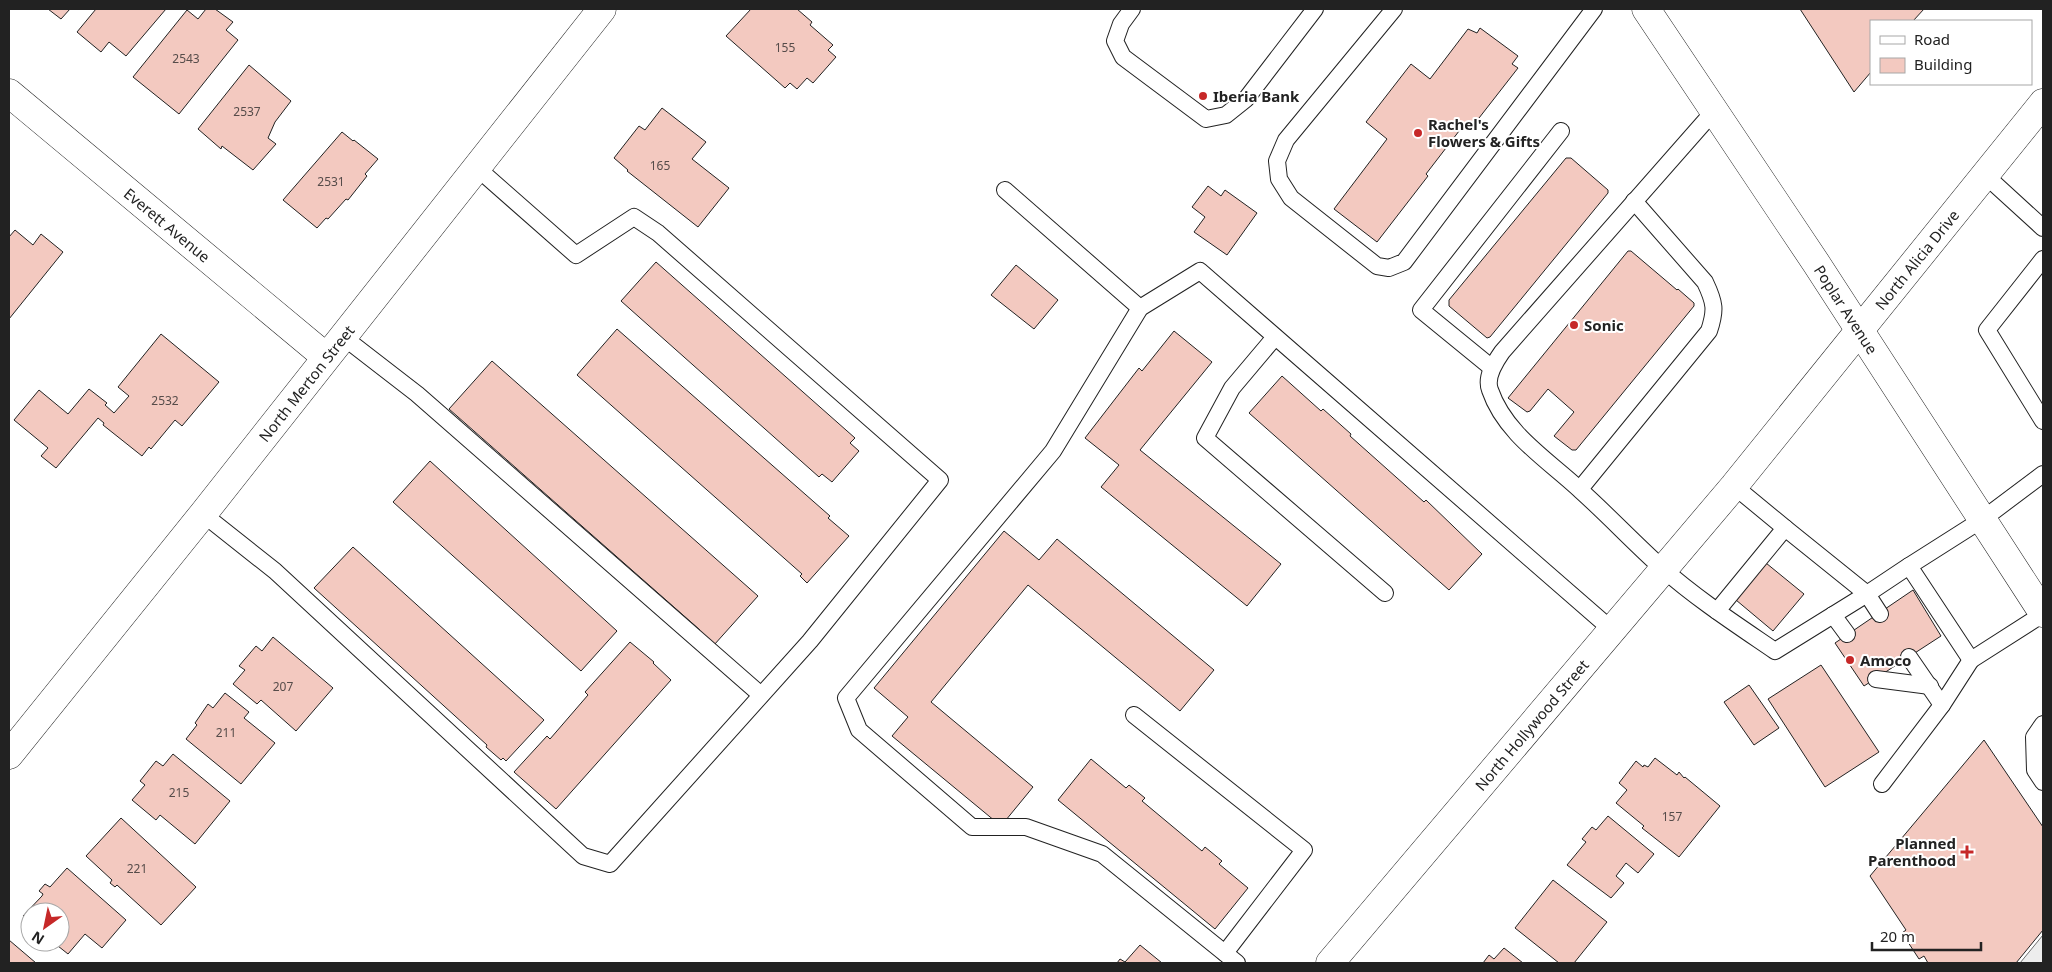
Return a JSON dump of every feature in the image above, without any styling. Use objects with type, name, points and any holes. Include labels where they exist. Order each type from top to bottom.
[{"type":"main road","name":"North Merton Street","points":[[9,755],[203,514],[602,9]]},
{"type":"main road","name":"Poplar Avenue","points":[[1646,9],[1860,330],[2043,613]]},
{"type":"main road","name":"Everett Avenue","points":[[9,93],[326,356]]},
{"type":"main road","name":"North Alicia Drive","points":[[1734,486],[2043,103]]},
{"type":"main road","name":"North Hollywood Street","points":[[1330,963],[1734,486]]},
{"type":"lane","points":[[1132,9],[1121,24],[1115,41],[1123,57],[1206,119],[1226,115],[1246,99],[1315,9]]},
{"type":"lane","points":[[1394,9],[1286,140],[1277,161],[1279,179],[1290,198],[1377,266],[1389,268],[1404,262],[1594,9]]},
{"type":"lane","points":[[1714,111],[1502,352],[1492,368],[1489,388],[1499,409],[1518,435],[1580,489],[1663,569],[1717,611],[1775,651],[1983,519],[2043,474]]},
{"type":"lane","points":[[1492,368],[1421,310],[1561,131]]},
{"type":"lane","points":[[203,514],[275,571],[583,856],[610,864],[810,641],[940,480],[658,233],[642,222],[634,217],[576,255],[476,167]]},
{"type":"lane","points":[[1986,175],[2043,228]]},
{"type":"lane","points":[[1005,190],[1140,308]]},
{"type":"lane","points":[[1580,489],[1708,331],[1715,314],[1713,298],[1705,282],[1634,201]]},
{"type":"lane","points":[[2043,259],[1988,330],[2043,421]]},
{"type":"lane","points":[[1134,715],[1304,850],[1231,958],[1102,854],[1026,827],[972,827],[859,730],[846,698],[1052,451],[1140,308],[1200,271],[1612,630]]},
{"type":"lane","points":[[342,336],[417,394],[761,695]]},
{"type":"lane","points":[[1275,337],[1232,388],[1205,438],[1385,593]]},
{"type":"lane","points":[[1734,486],[1867,594],[1880,614]]},
{"type":"lane","points":[[1717,611],[1785,528]]},
{"type":"lane","points":[[1909,566],[1971,660]]},
{"type":"lane","points":[[1882,784],[1942,705],[1971,660],[2043,613]]},
{"type":"lane","points":[[1833,615],[1847,634]]},
{"type":"lane","points":[[1909,657],[1942,705]]},
{"type":"lane","points":[[1876,679],[1930,686]]},
{"type":"lane","points":[[2043,724],[2034,737],[2035,770],[2043,782]]},
{"type":"shaded area","points":[[2043,935],[2043,963],[2020,963]]},
{"type":"building","points":[[48,9],[70,9],[61,19]]},
{"type":"building","points":[[96,9],[166,9],[126,56],[109,42],[101,52],[77,32]]},
{"type":"building","points":[[206,9],[215,9],[233,22],[226,30],[238,40],[179,114],[133,77],[187,10],[198,19]]},
{"type":"building","points":[[751,9],[797,9],[812,22],[810,25],[833,45],[828,50],[836,57],[813,83],[807,78],[797,89],[790,83],[785,88],[726,36]]},
{"type":"building","points":[[1800,9],[1924,9],[1914,20],[1870,20],[1870,73],[1854,92]]},
{"type":"building","name":"Rachel's Flowers & Gifts","points":[[1480,28],[1518,56],[1512,64],[1518,68],[1472,127],[1466,122],[1426,174],[1428,176],[1377,242],[1334,209],[1387,139],[1366,122],[1411,64],[1430,79],[1468,29],[1477,33]]},
{"type":"building","points":[[249,65],[291,101],[275,122],[268,138],[276,144],[253,170],[222,146],[221,149],[198,129]]},
{"type":"building","points":[[662,108],[706,142],[692,159],[729,188],[698,227],[627,171],[614,158],[639,126],[645,130]]},
{"type":"building","points":[[342,132],[378,159],[365,174],[367,176],[348,200],[346,199],[317,228],[283,200]]},
{"type":"building","points":[[1566,158],[1571,158],[1608,190],[1608,193],[1490,337],[1487,338],[1449,306],[1449,300]]},
{"type":"building","points":[[1208,186],[1221,196],[1225,190],[1257,213],[1227,255],[1194,232],[1205,217],[1192,207]]},
{"type":"building","points":[[15,230],[33,245],[41,234],[63,252],[9,319],[9,237]]},
{"type":"building","points":[[1628,251],[1631,251],[1678,289],[1694,303],[1694,306],[1576,450],[1572,450],[1554,436],[1574,412],[1548,389],[1530,411],[1527,412],[1508,398]]},
{"type":"building","points":[[656,262],[855,438],[850,443],[859,451],[832,482],[822,474],[819,477],[621,301]]},
{"type":"building","points":[[1016,265],[1058,300],[1034,329],[991,295]]},
{"type":"building","points":[[617,329],[830,516],[828,518],[849,536],[807,583],[800,576],[802,574],[577,375]]},
{"type":"building","points":[[1174,331],[1212,362],[1140,450],[1281,564],[1247,606],[1101,487],[1119,465],[1085,438],[1139,368],[1142,371]]},
{"type":"building","points":[[161,334],[219,382],[182,426],[175,420],[151,449],[149,447],[142,456],[103,425],[104,423],[98,418],[56,468],[41,456],[48,448],[14,420],[39,390],[68,414],[89,389],[107,403],[105,405],[114,413],[129,396],[118,387]]},
{"type":"building","points":[[492,361],[758,596],[714,645],[698,632],[700,630],[449,409]]},
{"type":"building","points":[[1282,376],[1321,411],[1323,409],[1351,434],[1350,436],[1424,502],[1426,500],[1482,554],[1449,590],[1249,413]]},
{"type":"building","points":[[430,461],[617,631],[581,671],[393,502]]},
{"type":"building","points":[[1004,531],[1039,560],[1057,539],[1214,670],[1180,711],[1028,585],[931,702],[1033,787],[1001,826],[892,736],[908,717],[874,688]]},
{"type":"building","points":[[353,547],[544,720],[506,761],[503,758],[501,760],[486,747],[487,745],[314,588]]},
{"type":"building","points":[[1766,563],[1804,594],[1773,631],[1736,600]]},
{"type":"building","points":[[1913,590],[1941,636],[1864,686],[1835,643]]},
{"type":"building","points":[[273,637],[333,688],[296,731],[261,700],[257,704],[233,684],[245,670],[239,666],[256,646],[262,651]]},
{"type":"building","points":[[630,642],[654,662],[671,680],[556,809],[514,772],[547,736],[550,739],[588,695],[585,692]]},
{"type":"building","points":[[1821,665],[1879,752],[1825,787],[1768,699]]},
{"type":"building","points":[[1749,685],[1779,728],[1754,745],[1724,702]]},
{"type":"building","points":[[225,693],[249,712],[244,718],[275,743],[241,784],[186,739],[197,725],[195,723],[208,704],[213,708]]},
{"type":"building","name":"Planned Parenthood","points":[[1984,740],[2043,827],[2043,930],[2016,963],[1928,963],[1924,956],[1919,959],[1902,933],[1906,930],[1870,876]]},
{"type":"building","points":[[173,754],[230,801],[195,844],[160,815],[156,820],[132,800],[145,785],[140,781],[156,761],[163,766]]},
{"type":"building","points":[[1655,758],[1677,775],[1679,772],[1720,806],[1679,857],[1642,828],[1644,826],[1616,803],[1627,790],[1619,783],[1636,761],[1643,767],[1644,765],[1648,767]]},
{"type":"building","points":[[1091,759],[1126,788],[1129,785],[1145,798],[1142,801],[1202,851],[1205,847],[1222,861],[1219,864],[1248,888],[1215,929],[1058,800]]},
{"type":"building","points":[[1608,816],[1654,854],[1638,873],[1626,863],[1616,876],[1624,883],[1611,898],[1567,865],[1586,842],[1582,839],[1592,827],[1596,830]]},
{"type":"building","points":[[121,818],[196,887],[161,925],[117,885],[115,887],[110,883],[112,880],[86,856]]},
{"type":"building","points":[[67,868],[126,920],[102,948],[85,934],[70,952],[70,902],[36,902],[43,894],[39,891],[45,884],[50,887]]},
{"type":"building","points":[[1553,880],[1607,922],[1574,963],[1559,963],[1515,928]]},
{"type":"building","points":[[9,940],[20,949],[20,952],[23,952],[36,963],[9,963]]},
{"type":"building","points":[[1140,945],[1162,963],[1117,963],[1120,959],[1125,962]]},
{"type":"building","points":[[1504,948],[1523,963],[1483,963],[1489,955],[1494,959]]},
{"type":"place","name":"Iberia Bank","points":[[1203,96]]},
{"type":"place","name":"Rachel's Flowers & Gifts","points":[[1418,133]]},
{"type":"place","name":"Sonic","points":[[1574,325]]},
{"type":"place","name":"Amoco","points":[[1850,660]]},
{"type":"place","name":"Planned Parenthood","points":[[1967,852]]}]
